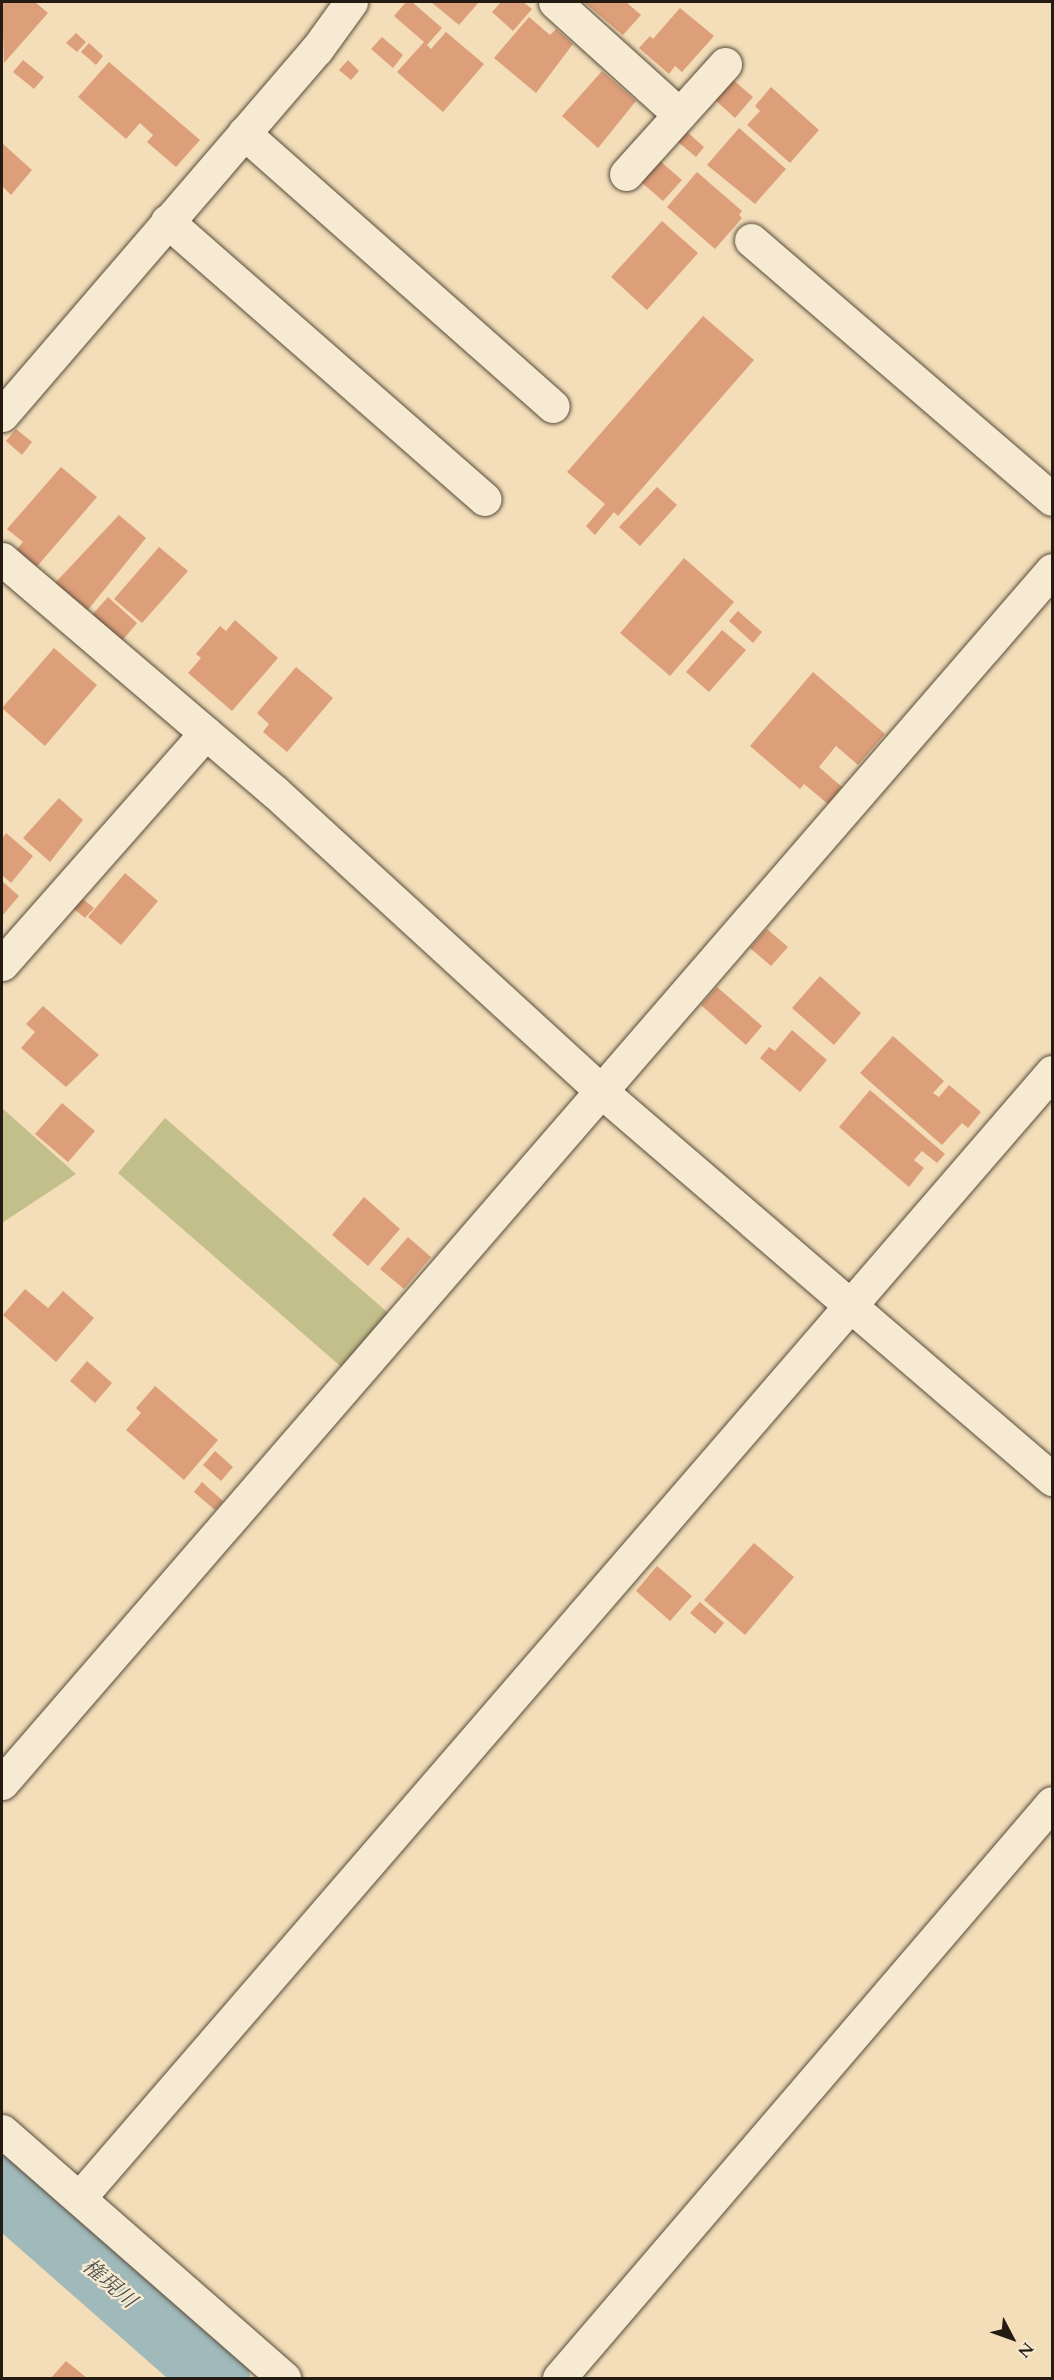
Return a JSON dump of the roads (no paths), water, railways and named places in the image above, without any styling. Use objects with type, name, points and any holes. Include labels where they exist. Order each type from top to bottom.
[{"type":"street","points":[[2,415],[317,49],[351,2]]},
{"type":"street","points":[[555,2],[679,114]]},
{"type":"street","points":[[626,174],[725,64]]},
{"type":"street","points":[[244,133],[553,406]]},
{"type":"street","points":[[167,222],[485,499]]},
{"type":"street","points":[[751,240],[1053,499]]},
{"type":"street","points":[[2,560],[206,733],[602,1092],[1053,1479]]},
{"type":"street","points":[[2,1783],[1053,570]]},
{"type":"street","points":[[2,964],[206,733]]},
{"type":"street","points":[[80,2198],[1053,1072]]},
{"type":"street","points":[[559,2379],[1053,1803]]},
{"type":"street","points":[[2,2131],[284,2379]]},
{"type":"waterway","name":"権現川","points":[[2,2189],[217,2378]]}]
